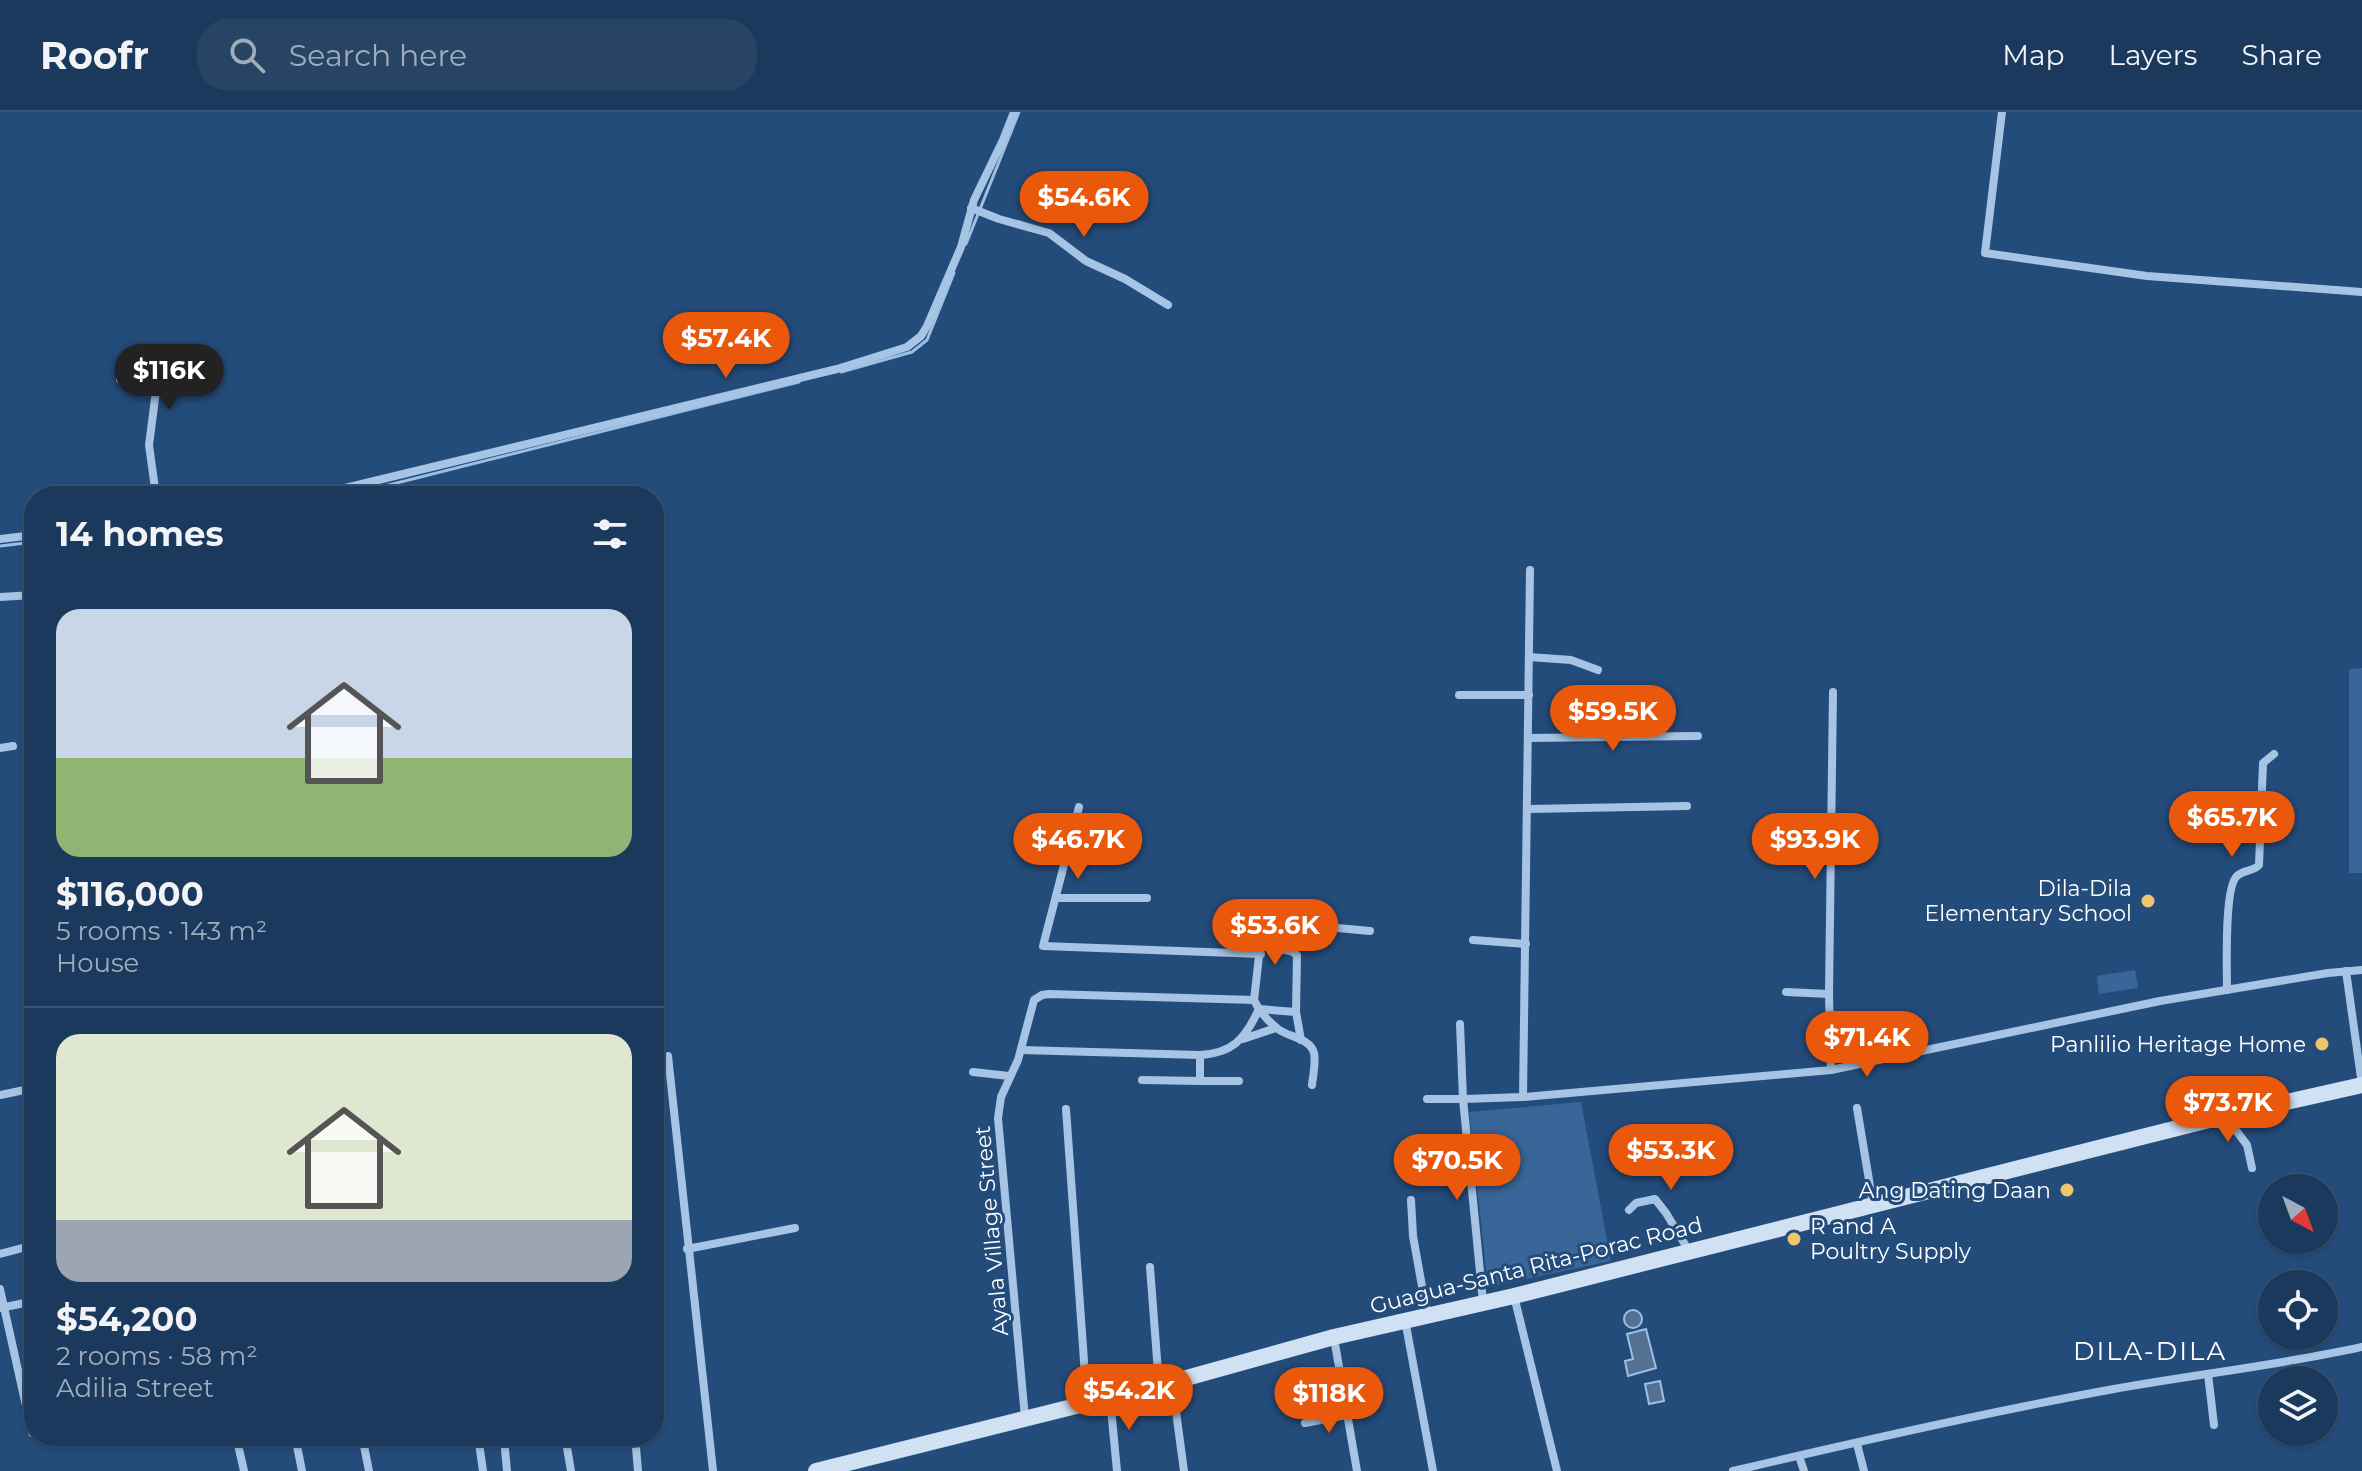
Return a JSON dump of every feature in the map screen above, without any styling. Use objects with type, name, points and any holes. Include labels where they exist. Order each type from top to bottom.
[{"type":"main road","name":"Guagua-Santa Rita-Porac Road","points":[[816,1471],[1110,1398],[1334,1337],[1514,1296],[2229,1115],[2362,1085]]},
{"type":"street","points":[[363,486],[837,369],[907,347],[921,336],[927,326],[1014,112]]},
{"type":"street","points":[[2002,112],[1985,253],[2160,278],[2362,292]]},
{"type":"street","points":[[976,210],[1049,233],[1086,261],[1125,279],[1168,305]]},
{"type":"street","points":[[120,379],[152,386],[156,391],[149,445],[155,486]]},
{"type":"street","points":[[0,539],[24,536]]},
{"type":"street","points":[[1523,1097],[1530,570]]},
{"type":"street","points":[[0,597],[24,596]]},
{"type":"street","points":[[1529,657],[1571,660],[1598,670]]},
{"type":"street","points":[[1831,1070],[1829,994],[1833,692]]},
{"type":"street","points":[[1459,695],[1529,695]]},
{"type":"street","points":[[1528,738],[1698,736]]},
{"type":"street","points":[[0,748],[13,746]]},
{"type":"street","points":[[2227,990],[2232,883],[2239,874],[2254,870],[2259,865],[2263,763],[2274,754]]},
{"type":"street","points":[[1528,809],[1687,806]]},
{"type":"street","points":[[1079,807],[1043,946],[1291,951],[1297,955],[1296,1012],[1301,1040]]},
{"type":"street","points":[[1057,898],[1147,898]]},
{"type":"street","points":[[1312,1085],[1314,1052],[1301,1040],[1276,1028],[1254,1000],[1263,921],[1370,931]]},
{"type":"street","points":[[1473,940],[1526,944]]},
{"type":"street","points":[[1427,1099],[1523,1097],[1831,1070],[2160,1001],[2362,970]]},
{"type":"street","points":[[2346,971],[2362,1085]]},
{"type":"street","points":[[1786,992],[1829,994]]},
{"type":"street","name":"Ayala Village Street","points":[[1025,1418],[998,1118],[1001,1097],[1021,1050],[1031,1005],[1042,995],[1254,1000]]},
{"type":"street","points":[[1259,1009],[1296,1012]]},
{"type":"street","points":[[1021,1050],[1200,1055],[1224,1052],[1250,1028],[1259,1009]]},
{"type":"street","points":[[1460,1024],[1463,1099],[1483,1302]]},
{"type":"street","points":[[1238,1041],[1276,1028]]},
{"type":"street","points":[[1200,1055],[1200,1081]]},
{"type":"street","points":[[668,1056],[713,1471]]},
{"type":"street","points":[[973,1072],[1009,1076]]},
{"type":"street","points":[[1142,1080],[1239,1081]]},
{"type":"street","points":[[0,1095],[24,1090]]},
{"type":"street","points":[[1857,1108],[1873,1204]]},
{"type":"street","points":[[1066,1109],[1087,1403]]},
{"type":"street","points":[[2229,1115],[2247,1145],[2252,1168]]},
{"type":"street","points":[[1629,1210],[1636,1203],[1655,1199],[1689,1251]]},
{"type":"street","points":[[1411,1200],[1413,1236],[1427,1314]]},
{"type":"street","points":[[687,1249],[795,1228]]},
{"type":"street","points":[[0,1254],[24,1248]]},
{"type":"street","points":[[1150,1267],[1165,1383],[1184,1471]]},
{"type":"street","points":[[0,1289],[24,1400]]},
{"type":"street","points":[[1514,1296],[1557,1471]]},
{"type":"street","points":[[2,1308],[24,1303]]},
{"type":"street","points":[[1405,1320],[1433,1471]]},
{"type":"street","points":[[1334,1337],[1357,1471]]},
{"type":"street","points":[[1733,1471],[1964,1418],[2362,1347]]},
{"type":"street","points":[[2208,1374],[2214,1425]]},
{"type":"street","points":[[1110,1398],[1117,1471]]},
{"type":"street","points":[[1305,1423],[1347,1415]]},
{"type":"street","points":[[1857,1444],[1864,1471]]},
{"type":"street","points":[[238,1446],[244,1471]]},
{"type":"street","points":[[297,1446],[302,1471]]},
{"type":"street","points":[[364,1446],[369,1471]]},
{"type":"street","points":[[479,1446],[483,1471]]},
{"type":"street","points":[[567,1446],[571,1471]]},
{"type":"street","points":[[636,1446],[638,1471]]},
{"type":"street","points":[[505,1449],[507,1471]]},
{"type":"street","points":[[1799,1456],[1804,1471]]},
{"type":"shaded area","points":[[2362,668],[2362,873],[2349,873],[2349,669]]},
{"type":"shaded area","points":[[2135,970],[2138,988],[2099,994],[2097,976]]},
{"type":"shaded area","points":[[1581,1102],[1611,1261],[1488,1287],[1469,1112]]},
{"type":"shaded area","points":[[1629,1310],[1637,1310],[1642,1319],[1640,1326],[1629,1328],[1624,1323],[1624,1315]]},
{"type":"shaded area","points":[[1646,1329],[1656,1368],[1628,1376],[1625,1361],[1633,1359],[1627,1334]]},
{"type":"shaded area","points":[[1660,1381],[1664,1401],[1649,1404],[1645,1384]]},
{"type":"waterway","points":[[966,244],[1019,112]]},
{"type":"waterway","points":[[841,372],[912,352],[927,340],[954,273]]},
{"type":"waterway","points":[[385,486],[799,382]]},
{"type":"waterway","points":[[0,546],[24,543]]},
{"type":"place","name":"Dila-Dila Elementary School","points":[[2148,901]]},
{"type":"place","name":"Panlilio Heritage Home","points":[[2322,1044]]},
{"type":"place","name":"Ang Dating Daan","points":[[2067,1190]]},
{"type":"place","name":"R and A Poultry Supply","points":[[1794,1239]]},
{"type":"district","name":"DILA-DILA","points":[[2150,1351]]}]
